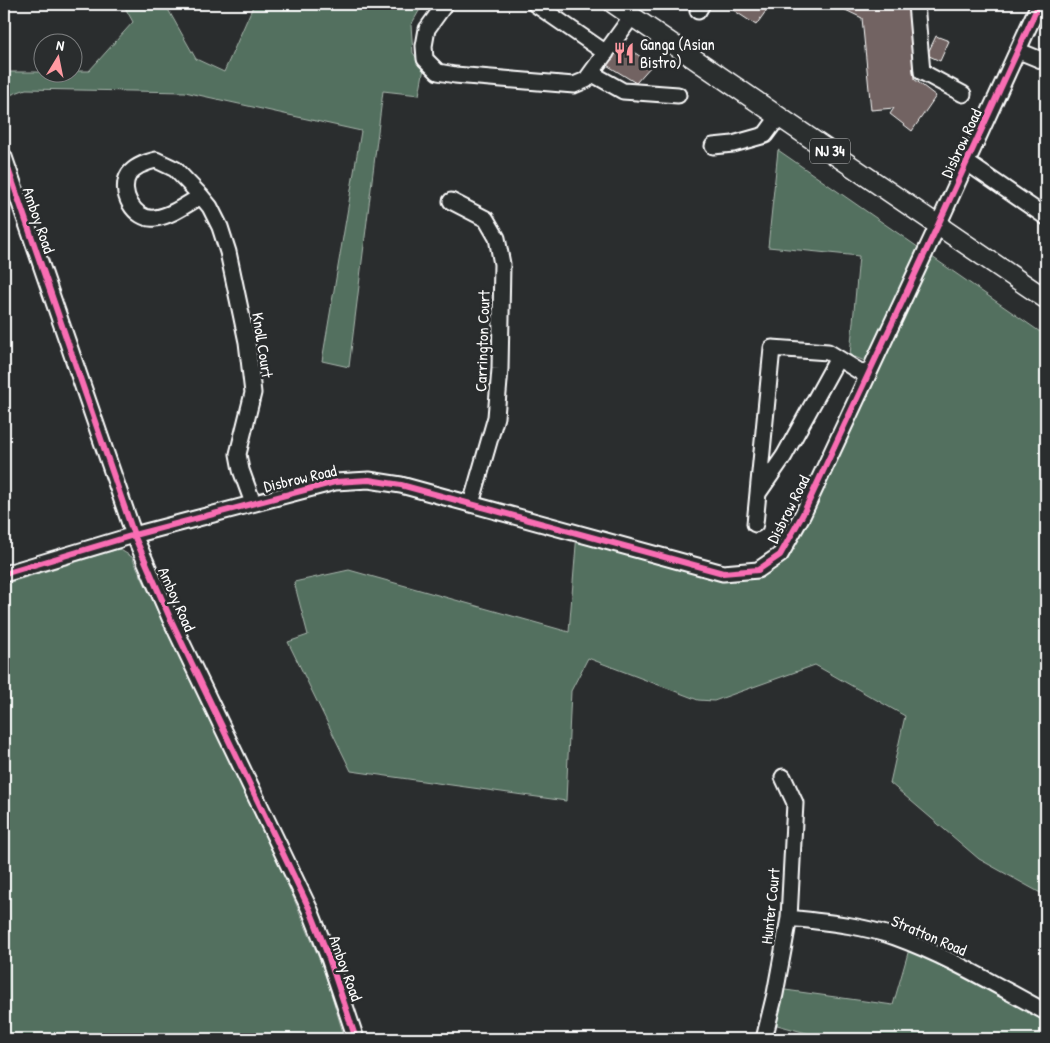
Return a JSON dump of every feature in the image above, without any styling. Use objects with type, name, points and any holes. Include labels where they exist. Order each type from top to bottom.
[{"type":"main road","name":"NJ 34","points":[[614,4],[1046,299]]},
{"type":"street","points":[[445,4],[427,29],[424,46],[425,59],[438,72],[574,85],[586,80],[632,16]]},
{"type":"street","points":[[534,4],[606,53]]},
{"type":"street","points":[[916,4],[922,72],[963,94]]},
{"type":"street","name":"Disbrow Road","points":[[4,574],[134,535],[253,503],[335,482],[370,480],[401,485],[724,573],[758,570],[780,555],[803,514],[1019,51],[1039,4]]},
{"type":"street","points":[[1019,51],[1046,62]]},
{"type":"street","points":[[591,73],[623,91],[678,95]]},
{"type":"street","points":[[713,146],[733,144],[766,135],[778,116]]},
{"type":"street","name":"Amboy Road","points":[[4,157],[134,535],[170,618],[310,910],[329,958],[356,1039]]},
{"type":"street","name":"Knoll Court","points":[[201,196],[166,215],[154,219],[148,218],[132,209],[128,202],[126,184],[129,174],[145,162],[156,160],[176,169],[201,196],[210,207],[220,227],[228,252],[247,342],[253,393],[238,454],[240,470],[253,503]]},
{"type":"street","points":[[966,162],[1046,217]]},
{"type":"street","name":"Carrington Court","points":[[451,201],[486,219],[497,238],[502,264],[500,369],[496,417],[471,504]]},
{"type":"street","points":[[755,524],[772,348],[828,352],[868,376]]},
{"type":"street","points":[[758,492],[784,456],[838,358]]},
{"type":"street","name":"Hunter Court","points":[[764,1039],[775,994],[789,918],[795,803],[783,777]]},
{"type":"street","name":"Stratton Road","points":[[789,918],[856,926],[893,936],[930,951],[1046,1012]]},
{"type":"green space","points":[[123,4],[165,4],[196,59],[224,72],[254,4],[423,4],[411,25],[413,53],[424,68],[419,95],[383,91],[349,367],[322,361],[361,131],[185,92],[26,89],[10,95],[4,80],[4,72],[32,72],[32,82],[82,82],[82,71],[89,71],[133,22]]},
{"type":"green space","points":[[778,150],[1046,336],[1046,896],[979,859],[890,783],[905,716],[815,665],[714,701],[698,700],[588,658],[571,691],[566,801],[351,771],[288,642],[308,635],[294,582],[349,570],[569,632],[577,533],[754,572],[787,536],[872,364],[850,355],[859,256],[768,247]]},
{"type":"green space","points":[[119,549],[132,557],[283,873],[324,970],[345,1039],[4,1039],[4,584]]},
{"type":"green space","points":[[912,939],[1046,1007],[1046,1039],[828,1039],[770,1023],[778,989],[893,1005]]},
{"type":"building","points":[[724,4],[771,4],[756,25]]},
{"type":"building","points":[[833,4],[908,4],[914,79],[936,96],[912,131],[890,114],[894,108],[871,110],[862,18]]},
{"type":"building","points":[[936,36],[949,41],[940,61],[927,55]]},
{"type":"building","name":"Ganga (Asian Bistro)","points":[[620,42],[652,65],[636,83],[605,64]]},
{"type":"cycle path","points":[[4,574],[134,535],[335,482],[369,480],[401,485],[723,573],[758,570],[780,555],[803,514],[1039,4]]},
{"type":"cycle path","points":[[4,157],[134,535],[170,618],[310,910],[329,958],[356,1039]]},
{"type":"place","name":"Ganga (Asian Bistro)","points":[[624,53]]}]
